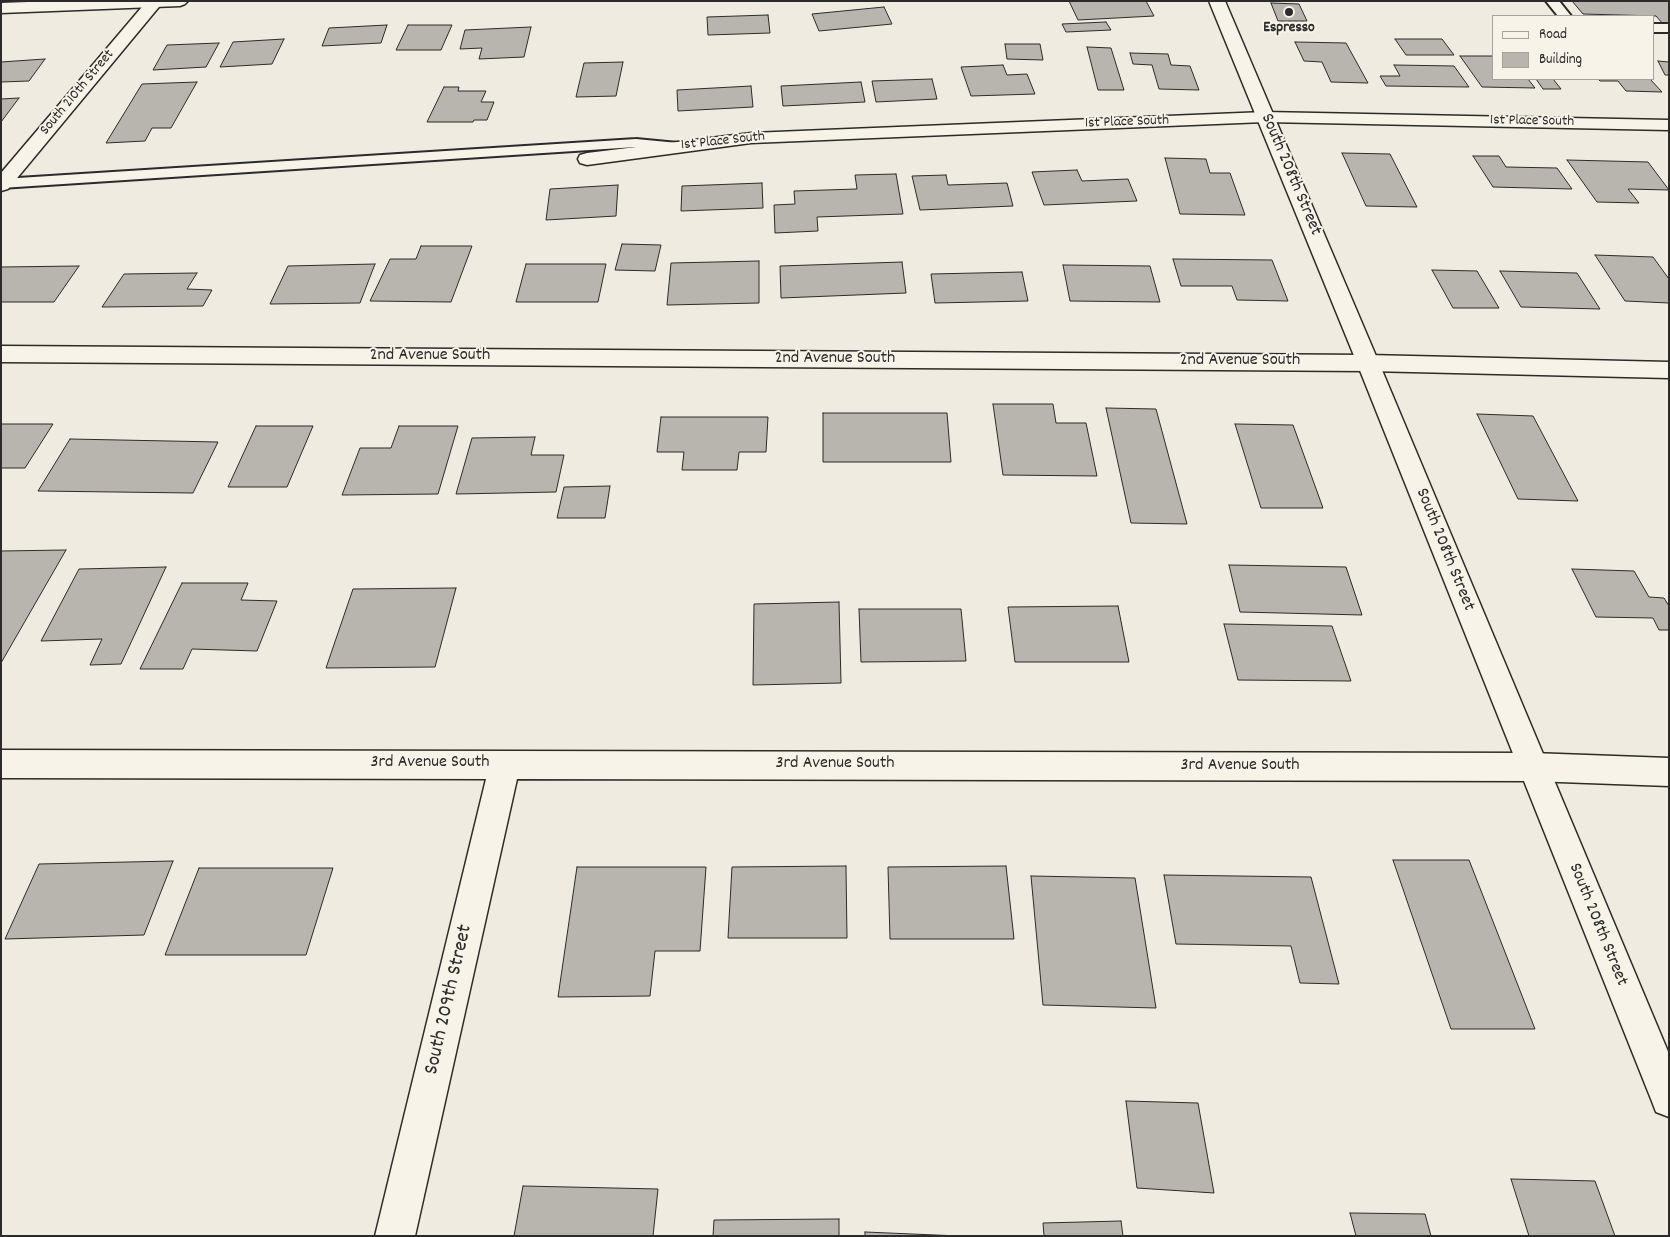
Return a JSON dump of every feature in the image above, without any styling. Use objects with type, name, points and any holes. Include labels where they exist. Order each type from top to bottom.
[{"type":"street","points":[[1,8],[180,1]]},
{"type":"street","name":"South 208th Street","points":[[1217,1],[1368,363],[1669,1099]]},
{"type":"street","name":"South 210th Street","points":[[1,184],[155,2]]},
{"type":"street","name":"1st Place South","points":[[587,158],[751,138],[1265,117],[1669,125]]},
{"type":"street","name":"2nd Avenue South","points":[[1,354],[1368,363],[1669,370]]},
{"type":"street","name":"3rd Avenue South","points":[[1,764],[1532,767],[1669,772]]},
{"type":"street","name":"South 209th Street","points":[[395,1236],[505,764]]},
{"type":"lane","points":[[1552,1],[1564,15]]},
{"type":"lane","points":[[1655,28],[1669,28]]},
{"type":"lane","points":[[1,184],[636,143],[678,147]]},
{"type":"building","points":[[1069,1],[1146,1],[1154,16],[1078,20]]},
{"type":"building","points":[[1572,1],[1669,1],[1669,24],[1663,24],[1655,15],[1583,14]]},
{"type":"building","name":"Espresso","points":[[1271,3],[1299,4],[1307,21],[1278,21]]},
{"type":"building","points":[[884,7],[892,24],[819,31],[812,14]]},
{"type":"building","points":[[768,15],[770,33],[708,35],[707,17]]},
{"type":"building","points":[[1106,22],[1111,30],[1066,32],[1062,24]]},
{"type":"building","points":[[387,25],[381,43],[322,46],[329,28]]},
{"type":"building","points":[[408,25],[452,25],[441,50],[396,50]]},
{"type":"building","points":[[531,27],[524,57],[479,59],[482,48],[460,49],[465,30]]},
{"type":"building","points":[[284,39],[272,64],[220,67],[233,42]]},
{"type":"building","points":[[1395,39],[1442,39],[1454,55],[1406,55]]},
{"type":"building","points":[[1295,42],[1346,43],[1368,83],[1331,82],[1322,62],[1304,61]]},
{"type":"building","points":[[219,43],[206,67],[153,70],[167,45]]},
{"type":"building","points":[[1005,44],[1040,44],[1043,60],[1007,59]]},
{"type":"building","points":[[1087,47],[1111,48],[1124,90],[1098,90]]},
{"type":"building","points":[[1130,53],[1168,54],[1171,65],[1190,66],[1199,90],[1159,89],[1152,65],[1133,64]]},
{"type":"building","points":[[1460,56],[1492,56],[1492,80],[1529,80],[1535,88],[1482,87]]},
{"type":"building","points":[[45,59],[29,81],[1,82],[1,62]]},
{"type":"building","points":[[1658,61],[1669,62],[1669,75],[1665,75]]},
{"type":"building","points":[[623,62],[616,96],[576,97],[584,63]]},
{"type":"building","points":[[1003,65],[1007,75],[1027,74],[1035,94],[971,96],[961,67]]},
{"type":"building","points":[[1394,65],[1454,66],[1469,87],[1386,86],[1380,76],[1400,76]]},
{"type":"building","points":[[932,79],[937,99],[876,102],[872,81]]},
{"type":"building","points":[[1537,80],[1554,80],[1561,89],[1543,89]]},
{"type":"building","points":[[1651,80],[1662,92],[1626,91],[1618,81],[1600,81]]},
{"type":"building","points":[[197,82],[171,128],[152,128],[145,141],[106,143],[142,84]]},
{"type":"building","points":[[861,82],[865,102],[783,106],[781,86]]},
{"type":"building","points":[[751,86],[753,107],[678,111],[677,90]]},
{"type":"building","points":[[444,87],[459,87],[458,91],[486,91],[481,102],[494,102],[487,120],[474,120],[473,122],[427,122]]},
{"type":"building","points":[[19,98],[1,122],[1,99]]},
{"type":"building","points":[[1342,153],[1390,154],[1417,207],[1366,206]]},
{"type":"building","points":[[1473,156],[1499,156],[1506,167],[1557,168],[1572,189],[1493,187]]},
{"type":"building","points":[[1165,158],[1206,159],[1210,173],[1230,173],[1245,215],[1180,214]]},
{"type":"building","points":[[1567,160],[1648,162],[1669,190],[1628,189],[1639,203],[1597,202]]},
{"type":"building","points":[[1077,170],[1082,181],[1128,179],[1137,201],[1044,205],[1032,172]]},
{"type":"building","points":[[896,174],[903,214],[817,217],[818,231],[775,233],[774,205],[795,204],[794,191],[857,189],[855,175]]},
{"type":"building","points":[[946,175],[948,185],[1007,183],[1013,206],[920,210],[912,176]]},
{"type":"building","points":[[762,183],[763,208],[681,211],[682,186]]},
{"type":"building","points":[[618,185],[616,216],[546,220],[550,189]]},
{"type":"building","points":[[622,244],[661,245],[655,271],[615,270]]},
{"type":"building","points":[[421,246],[472,246],[451,302],[370,301],[390,259],[416,259]]},
{"type":"building","points":[[1595,255],[1653,257],[1669,279],[1669,303],[1625,301]]},
{"type":"building","points":[[1173,259],[1272,260],[1288,301],[1237,300],[1232,286],[1181,286]]},
{"type":"building","points":[[759,261],[759,303],[667,305],[671,263]]},
{"type":"building","points":[[902,262],[906,293],[781,298],[780,266]]},
{"type":"building","points":[[375,264],[360,303],[270,304],[288,266]]},
{"type":"building","points":[[526,264],[606,264],[598,302],[516,302]]},
{"type":"building","points":[[1063,265],[1150,266],[1160,302],[1070,301]]},
{"type":"building","points":[[79,266],[54,302],[1,302],[1,267]]},
{"type":"building","points":[[1432,270],[1477,271],[1499,308],[1453,308]]},
{"type":"building","points":[[1500,271],[1577,273],[1600,309],[1521,307]]},
{"type":"building","points":[[1022,272],[1028,301],[935,303],[931,274]]},
{"type":"building","points":[[197,273],[187,289],[212,290],[203,306],[102,307],[124,274]]},
{"type":"building","points":[[993,404],[1053,404],[1056,423],[1086,423],[1097,476],[1003,475]]},
{"type":"building","points":[[1106,408],[1156,409],[1187,524],[1131,523]]},
{"type":"building","points":[[823,413],[947,413],[951,462],[823,462]]},
{"type":"building","points":[[1477,414],[1533,416],[1578,501],[1518,499]]},
{"type":"building","points":[[661,417],[768,417],[766,452],[739,452],[737,470],[682,470],[684,452],[657,452]]},
{"type":"building","points":[[1,424],[53,424],[25,468],[1,468]]},
{"type":"building","points":[[1235,424],[1293,425],[1323,508],[1261,508]]},
{"type":"building","points":[[256,426],[313,426],[287,487],[228,487]]},
{"type":"building","points":[[399,426],[458,426],[438,494],[342,495],[360,448],[391,448]]},
{"type":"building","points":[[535,437],[531,455],[564,455],[556,492],[456,494],[472,438]]},
{"type":"building","points":[[70,439],[218,442],[193,493],[38,491]]},
{"type":"building","points":[[610,486],[605,518],[557,518],[564,487]]},
{"type":"building","points":[[66,550],[1,663],[1,551]]},
{"type":"building","points":[[1229,565],[1346,567],[1362,615],[1240,612]]},
{"type":"building","points":[[166,567],[121,664],[90,665],[102,639],[41,641],[79,569]]},
{"type":"building","points":[[1572,569],[1634,571],[1649,597],[1664,598],[1669,606],[1669,630],[1659,630],[1653,618],[1596,617]]},
{"type":"building","points":[[182,583],[248,583],[241,600],[277,601],[257,651],[192,649],[183,669],[140,669]]},
{"type":"building","points":[[456,588],[435,667],[326,668],[353,589]]},
{"type":"building","points":[[839,602],[841,683],[753,685],[754,604]]},
{"type":"building","points":[[1118,606],[1129,662],[1015,662],[1008,607]]},
{"type":"building","points":[[859,609],[961,609],[966,661],[861,662]]},
{"type":"building","points":[[1224,624],[1332,626],[1351,681],[1238,680]]},
{"type":"building","points":[[1393,860],[1469,860],[1535,1029],[1451,1029]]},
{"type":"building","points":[[173,861],[144,935],[5,939],[39,864]]},
{"type":"building","points":[[846,866],[847,938],[728,938],[732,867]]},
{"type":"building","points":[[1006,866],[1014,939],[890,939],[888,867]]},
{"type":"building","points":[[577,867],[706,867],[700,951],[655,951],[650,996],[558,997]]},
{"type":"building","points":[[199,868],[333,868],[306,955],[165,955]]},
{"type":"building","points":[[1164,875],[1311,877],[1339,984],[1300,983],[1291,946],[1176,944]]},
{"type":"building","points":[[1031,876],[1135,878],[1156,1008],[1043,1005]]},
{"type":"building","points":[[1126,1101],[1198,1103],[1214,1193],[1137,1188]]},
{"type":"building","points":[[1511,1179],[1595,1181],[1615,1236],[1529,1236]]},
{"type":"building","points":[[523,1186],[658,1189],[653,1236],[514,1236]]},
{"type":"building","points":[[1350,1213],[1425,1214],[1431,1236],[1356,1236]]},
{"type":"building","points":[[839,1219],[839,1236],[713,1236],[714,1220]]},
{"type":"building","points":[[1121,1221],[1123,1236],[1044,1236],[1043,1223]]},
{"type":"building","points":[[865,1232],[959,1236],[865,1236]]},
{"type":"place","name":"Espresso","points":[[1289,12]]}]
